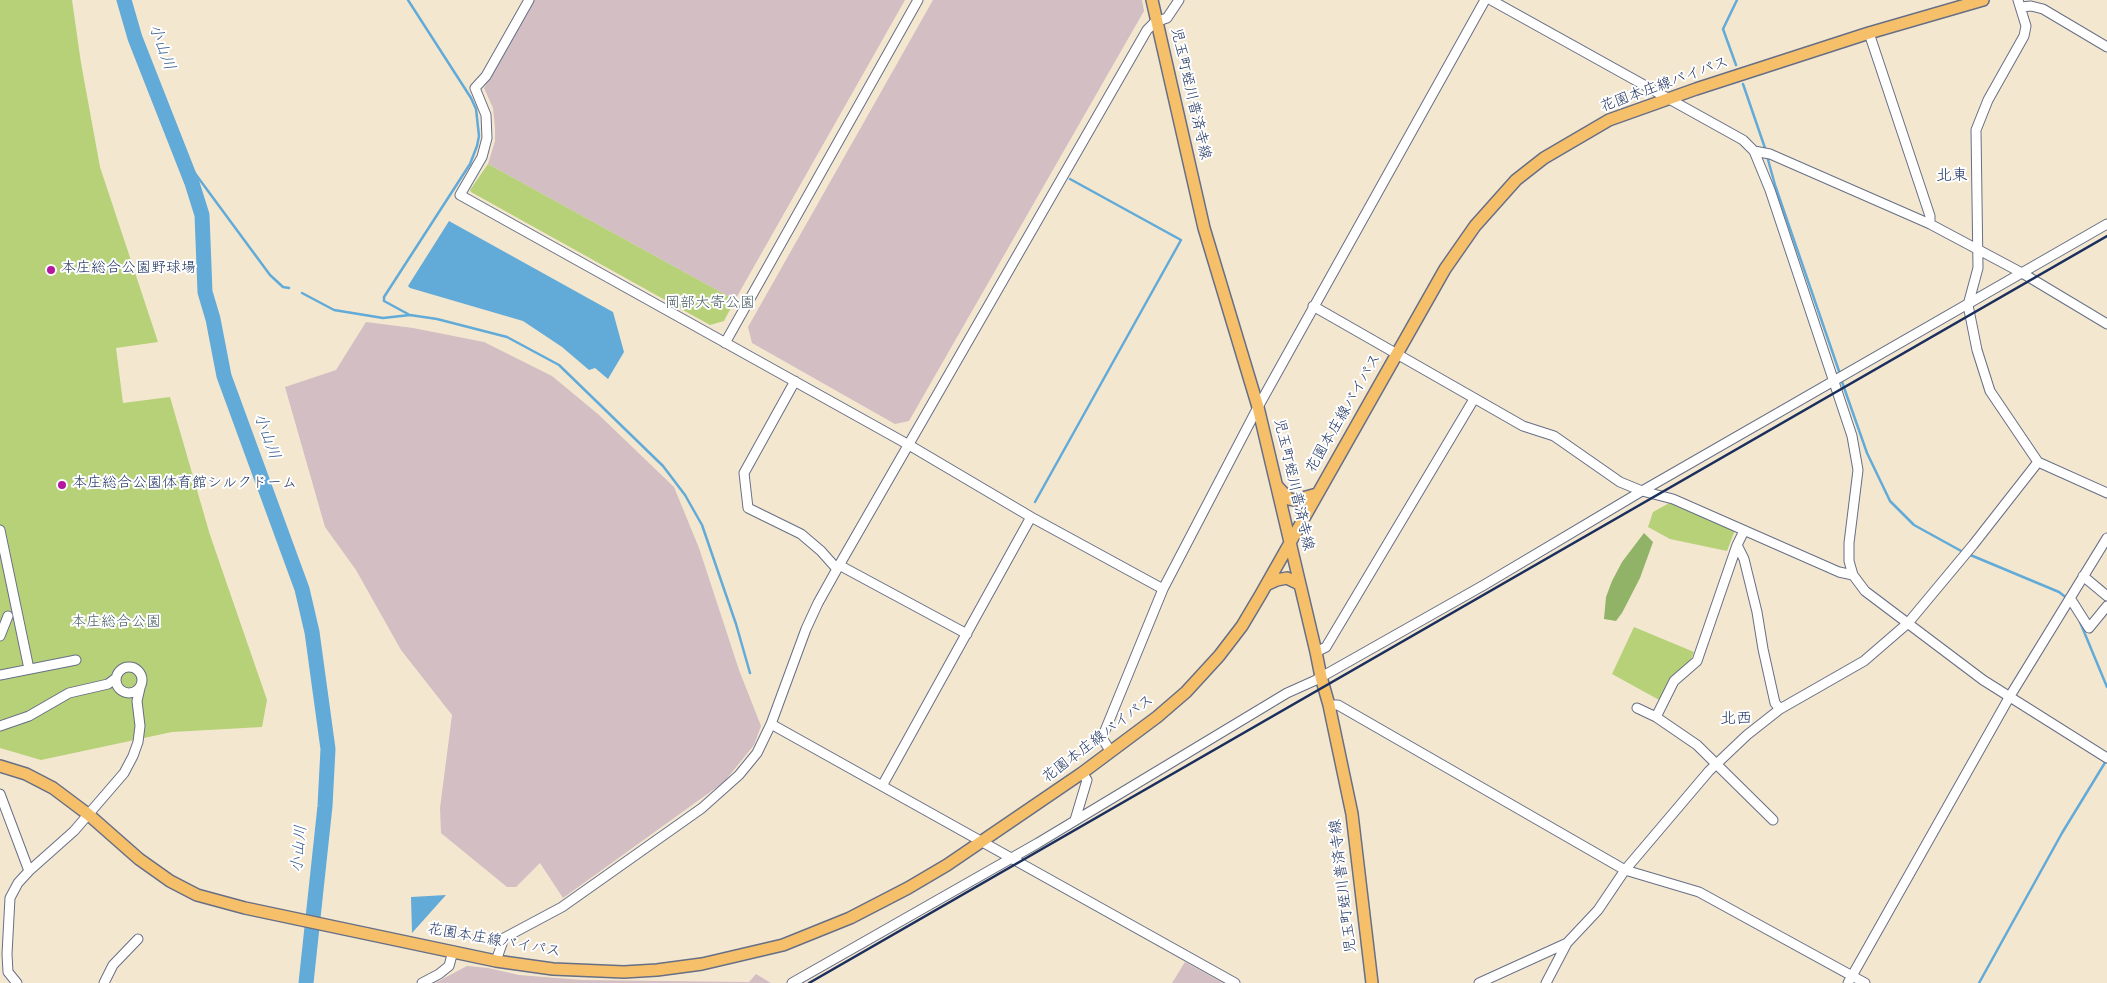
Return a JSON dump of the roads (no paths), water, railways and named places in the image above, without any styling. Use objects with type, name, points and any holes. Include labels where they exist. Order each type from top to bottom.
[{"type":"main road","name":"児玉町蛭川普済寺線","points":[[1152,0],[1204,228],[1258,407],[1321,677],[1329,704],[1352,814],[1372,983]]},
{"type":"main road","name":"花園本庄線バイパス","points":[[0,766],[26,774],[53,788],[89,815],[138,859],[170,881],[197,895],[272,914],[496,961],[553,969],[624,972],[657,970],[702,964],[783,945],[850,918],[908,888],[982,841],[1082,773],[1157,717],[1186,692],[1212,664],[1242,626],[1445,269],[1475,226],[1516,180],[1544,158],[1609,120],[1869,34],[1983,0]]},
{"type":"main road","points":[[1276,485],[1289,499],[1304,498],[1317,494]]},
{"type":"main road","points":[[1266,585],[1287,578],[1299,584]]},
{"type":"street","points":[[529,0],[486,76],[475,88],[486,115],[487,138],[482,157],[460,195],[909,445],[1031,517],[1163,589]]},
{"type":"street","points":[[725,343],[918,0]]},
{"type":"street","points":[[496,961],[504,938],[548,916],[714,799],[739,775],[757,753],[771,724],[806,629],[838,567],[1147,30],[1157,21],[1167,18],[1179,0]]},
{"type":"street","points":[[1111,752],[1102,738],[1163,589],[1313,306],[1484,0]]},
{"type":"street","points":[[1491,0],[1743,140],[1754,151],[1770,190],[1852,436],[1858,470],[1849,543],[1849,562],[1853,576],[1864,590],[1983,680],[2107,758]]},
{"type":"street","points":[[2107,47],[2044,9],[2020,4],[2026,26],[2024,36],[1988,100],[1976,130],[1977,277],[1968,304],[1977,350],[1990,392],[2038,462],[2107,492]]},
{"type":"street","points":[[1869,34],[1930,216],[1930,224]]},
{"type":"street","points":[[1754,151],[1770,154],[1930,224],[2022,273],[2107,324]]},
{"type":"street","points":[[792,983],[1011,858],[1287,693],[1302,688],[1484,585],[1642,491],[2107,224]]},
{"type":"street","points":[[1313,306],[1523,426],[1554,436],[1620,482],[1642,491],[1673,499],[1839,572],[1853,576]]},
{"type":"street","points":[[795,381],[744,473],[748,508],[801,534],[838,567],[967,634]]},
{"type":"street","points":[[1316,652],[1326,647],[1474,399]]},
{"type":"street","points":[[1546,983],[1567,943],[1598,910],[1625,870],[1717,763],[1780,709],[1864,661],[1908,623],[1974,545],[2038,462]]},
{"type":"street","points":[[882,786],[1031,517]]},
{"type":"street","points":[[0,530],[29,669]]},
{"type":"street","points":[[1656,716],[1674,681],[1697,661],[1744,531]]},
{"type":"street","points":[[1851,979],[2010,696],[2107,538]]},
{"type":"street","points":[[1737,546],[1744,559],[1757,612],[1775,703],[1780,709]]},
{"type":"street","points":[[2083,576],[2107,596]]},
{"type":"street","points":[[2070,598],[2089,628],[2107,606]]},
{"type":"street","points":[[0,636],[8,616]]},
{"type":"street","points":[[0,675],[76,660]]},
{"type":"street","points":[[0,726],[29,716],[70,693],[114,683],[123,668],[135,668],[141,675],[142,684],[136,701],[140,726],[133,756],[124,773],[74,831],[18,883],[10,898],[8,972],[17,983]]},
{"type":"street","points":[[114,683],[136,701]]},
{"type":"street","points":[[128,694],[132,694],[140,688]]},
{"type":"street","points":[[1329,704],[1338,705],[1625,870],[1699,892],[1851,979],[1865,983]]},
{"type":"street","points":[[1638,708],[1656,716],[1696,745],[1717,763],[1773,820]]},
{"type":"street","points":[[771,724],[1235,983]]},
{"type":"street","points":[[1075,820],[1087,780],[1082,773]]},
{"type":"street","points":[[0,794],[29,871]]},
{"type":"street","points":[[104,983],[113,965],[138,939]]},
{"type":"street","points":[[1479,983],[1567,943]]},
{"type":"street","points":[[422,983],[449,966],[454,951]]},
{"type":"water","points":[[449,221],[613,312],[624,352],[608,379],[595,368],[589,370],[562,347],[523,321],[410,288],[408,286]]},
{"type":"water","points":[[446,895],[412,933],[411,897]]},
{"type":"waterway","name":"小山川","points":[[124,0],[135,38],[192,183],[202,215],[205,292],[213,319],[224,376],[302,589],[312,632],[328,749],[325,806],[306,983]]},
{"type":"waterway","points":[[408,0],[471,98],[476,109],[479,136],[470,164],[384,297],[384,301],[408,314]]},
{"type":"waterway","points":[[1736,65],[1723,29],[1737,0]]},
{"type":"waterway","points":[[1743,84],[1766,151]]},
{"type":"waterway","points":[[1767,156],[1775,185],[1840,374]]},
{"type":"waterway","points":[[184,161],[270,275],[283,287],[289,288]]},
{"type":"waterway","points":[[1035,502],[1181,240],[1070,179]]},
{"type":"waterway","points":[[302,293],[334,310],[383,318],[410,315],[437,319],[507,337],[559,365],[663,466],[685,495],[702,525],[736,624],[750,673]]},
{"type":"waterway","points":[[1841,379],[1867,453],[1890,501],[1914,525],[1963,552]]},
{"type":"waterway","points":[[1968,554],[2059,592],[2068,599]]},
{"type":"waterway","points":[[2080,622],[2107,687]]},
{"type":"waterway","points":[[1979,983],[2062,833],[2106,761]]},
{"type":"railway","points":[[809,983],[2107,236]]},
{"type":"place","name":"本庄総合公園野球場","points":[[51,270]]},
{"type":"place","name":"本庄総合公園体育館シルクドーム","points":[[62,485]]},
{"type":"district","name":"北東","points":[[1952,178]]},
{"type":"district","name":"北西","points":[[1736,721]]},
{"type":"park label","name":"岡部大寄公園","points":[[710,305]]},
{"type":"park label","name":"本庄総合公園","points":[[116,624]]}]
